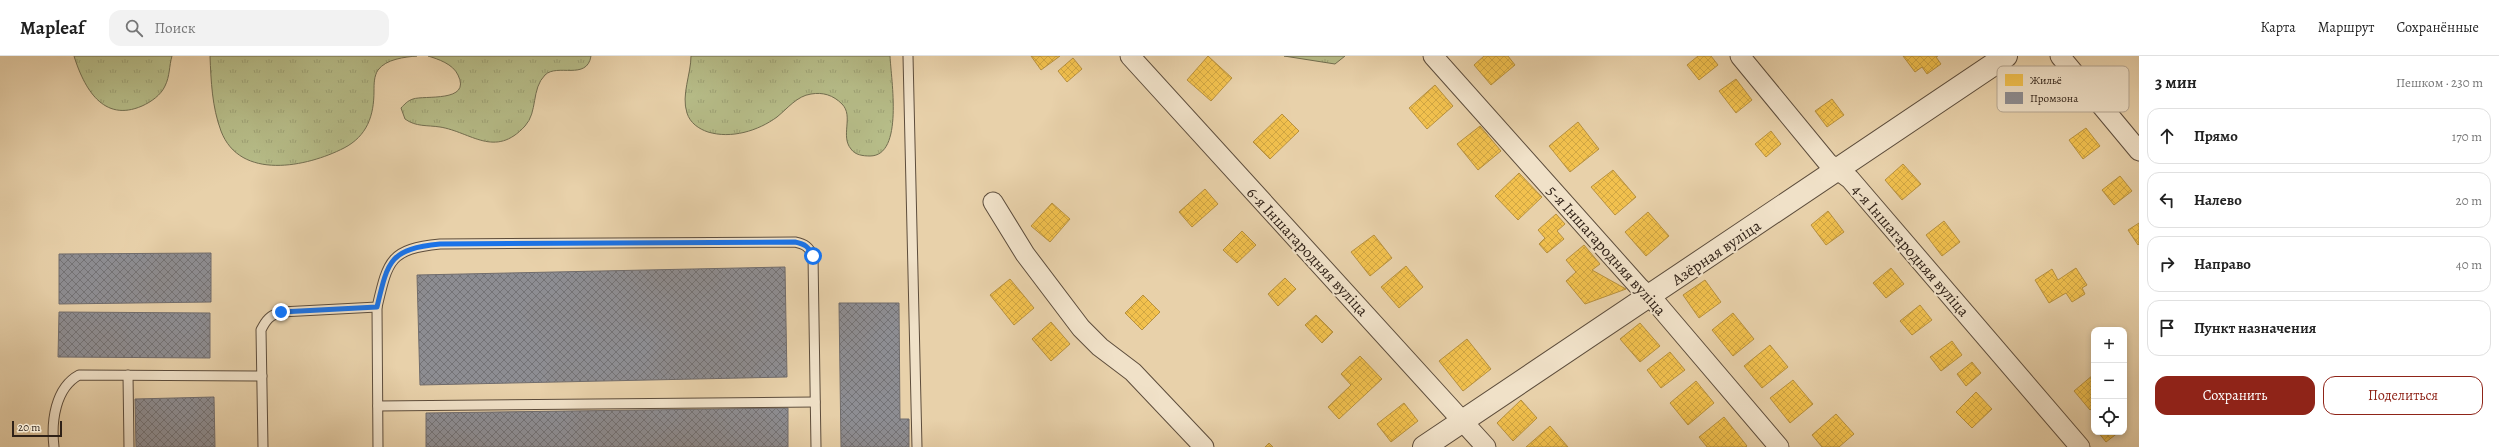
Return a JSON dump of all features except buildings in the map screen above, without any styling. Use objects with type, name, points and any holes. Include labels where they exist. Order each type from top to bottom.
[{"type":"street","name":"6-я Іншагародняя вуліца","points":[[1130,56],[1486,447]]},
{"type":"street","name":"5-я Іншагародняя вуліца","points":[[1432,56],[1649,297],[1779,447]]},
{"type":"street","name":"4-я Іншагародняя вуліца","points":[[1740,56],[1828,163],[1850,179],[2080,447]]},
{"type":"street","name":"Азёрная вуліца","points":[[1424,447],[2006,56]]},
{"type":"street","points":[[2060,56],[2068,66]]},
{"type":"street","points":[[2107,112],[2139,151]]},
{"type":"street","points":[[993,202],[1025,254],[1081,328],[1100,347],[1133,372],[1204,447]]},
{"type":"lane","points":[[908,56],[917,447]]},
{"type":"lane","points":[[378,447],[377,307],[386,271],[396,257],[408,249],[419,246],[448,244],[799,242],[810,249],[813,256],[816,447]]},
{"type":"lane","points":[[263,447],[261,330],[271,315],[281,312],[377,307]]},
{"type":"lane","points":[[54,447],[53,436],[56,410],[63,389],[70,380],[80,375],[262,376]]},
{"type":"lane","points":[[128,375],[129,447]]},
{"type":"lane","points":[[378,406],[815,402]]},
{"type":"green space","points":[[74,56],[172,56],[165,86],[155,98],[142,106],[128,110],[116,110],[106,106],[97,99],[90,90],[83,80]]},
{"type":"green space","points":[[210,56],[417,56],[391,61],[381,66],[378,70],[374,80],[374,100],[371,117],[364,131],[352,143],[329,155],[312,160],[294,164],[276,165],[259,163],[243,157],[230,147],[221,131],[216,113]]},
{"type":"green space","points":[[428,56],[591,56],[588,64],[584,68],[578,70],[557,70],[545,75],[538,87],[532,114],[525,126],[514,136],[503,141],[493,142],[483,141],[440,127],[417,125],[405,119],[401,108],[409,101],[419,98],[453,94],[458,90],[461,84],[456,71],[453,68],[445,62]]},
{"type":"green space","points":[[691,56],[890,56],[893,115],[892,130],[888,144],[881,153],[870,156],[855,153],[848,144],[846,132],[847,114],[845,109],[835,98],[820,93],[801,97],[770,122],[753,130],[726,135],[705,131],[690,120],[685,106]]},
{"type":"green space","points":[[1284,56],[1345,56],[1335,64]]},
{"type":"route","points":[[281,312],[377,307],[386,271],[396,257],[408,249],[419,246],[440,244],[795,242],[803,243],[810,249],[813,256]]}]
